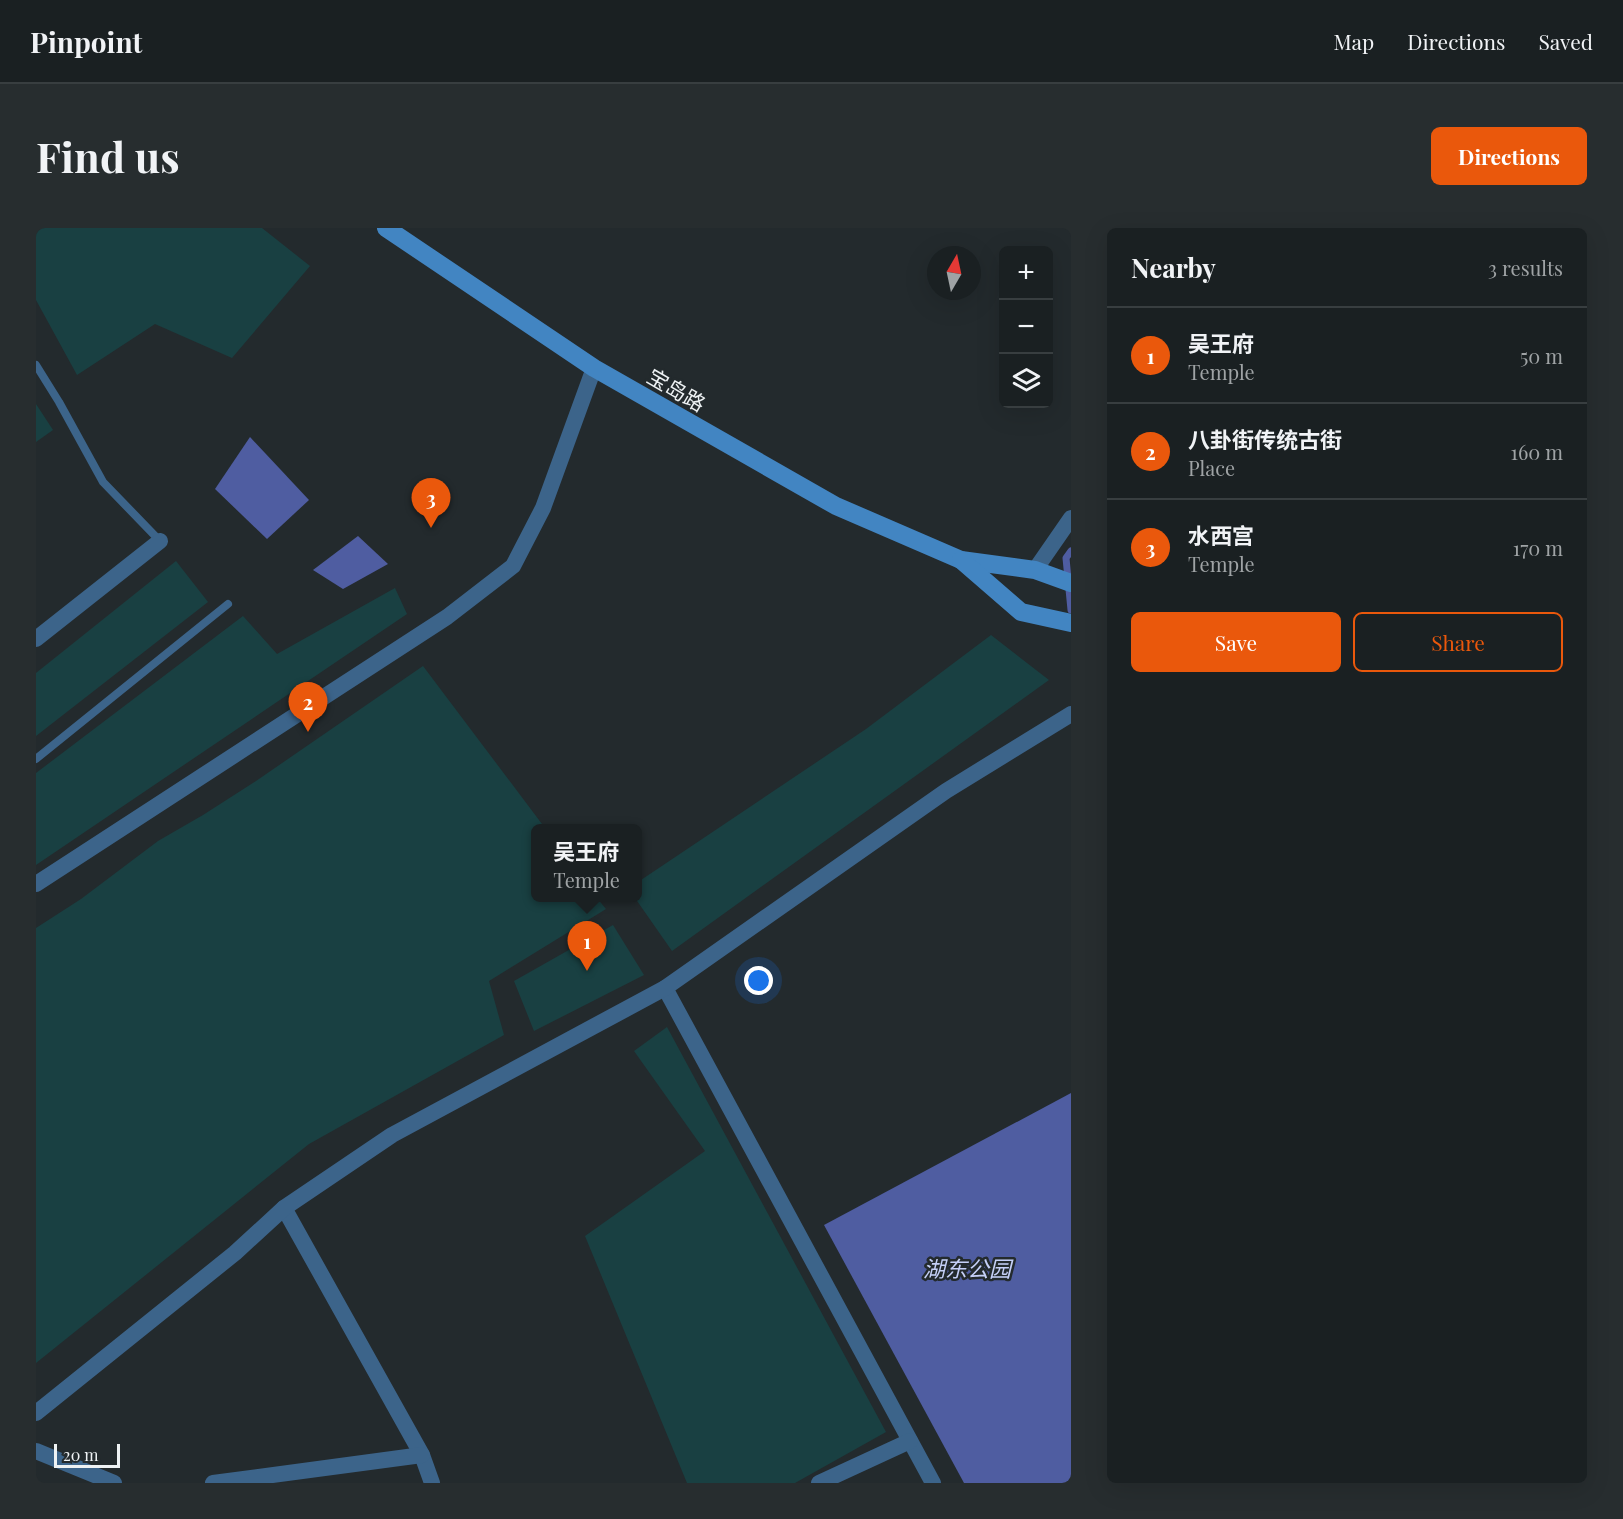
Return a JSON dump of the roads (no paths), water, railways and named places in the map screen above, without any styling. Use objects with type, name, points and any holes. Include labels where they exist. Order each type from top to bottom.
[{"type":"main road","name":"宝岛路","points":[[386,228],[594,368],[836,507],[961,560]]},
{"type":"main road","points":[[961,560],[1035,570],[1071,583]]},
{"type":"main road","points":[[961,560],[1021,612],[1071,623]]},
{"type":"street","points":[[36,884],[447,617],[513,566],[543,508],[594,368]]},
{"type":"street","points":[[1035,570],[1071,518]]},
{"type":"street","points":[[36,639],[160,541]]},
{"type":"street","points":[[36,1413],[207,1276],[284,1208],[392,1135],[665,988],[946,791],[1071,714]]},
{"type":"street","points":[[665,988],[933,1483]]},
{"type":"street","points":[[284,1208],[422,1455],[432,1483]]},
{"type":"street","points":[[819,1483],[910,1441]]},
{"type":"street","points":[[36,1451],[114,1483]]},
{"type":"street","points":[[213,1483],[422,1455]]},
{"type":"lane","points":[[36,365],[103,482],[160,541]]},
{"type":"lane","points":[[36,759],[228,604]]},
{"type":"water","points":[[250,437],[309,500],[267,539],[215,489]]},
{"type":"water","points":[[358,536],[388,564],[343,589],[313,570]]},
{"type":"water","name":"湖东公园","points":[[1071,1093],[1071,1483],[964,1483],[824,1225]]},
{"type":"waterway","points":[[1071,551],[1066,558],[1071,610]]},
{"type":"place","name":"水西宫","points":[[431,528]]},
{"type":"place","name":"八卦街传统古街","points":[[308,732]]},
{"type":"place","name":"吴王府","points":[[587,971]]}]
